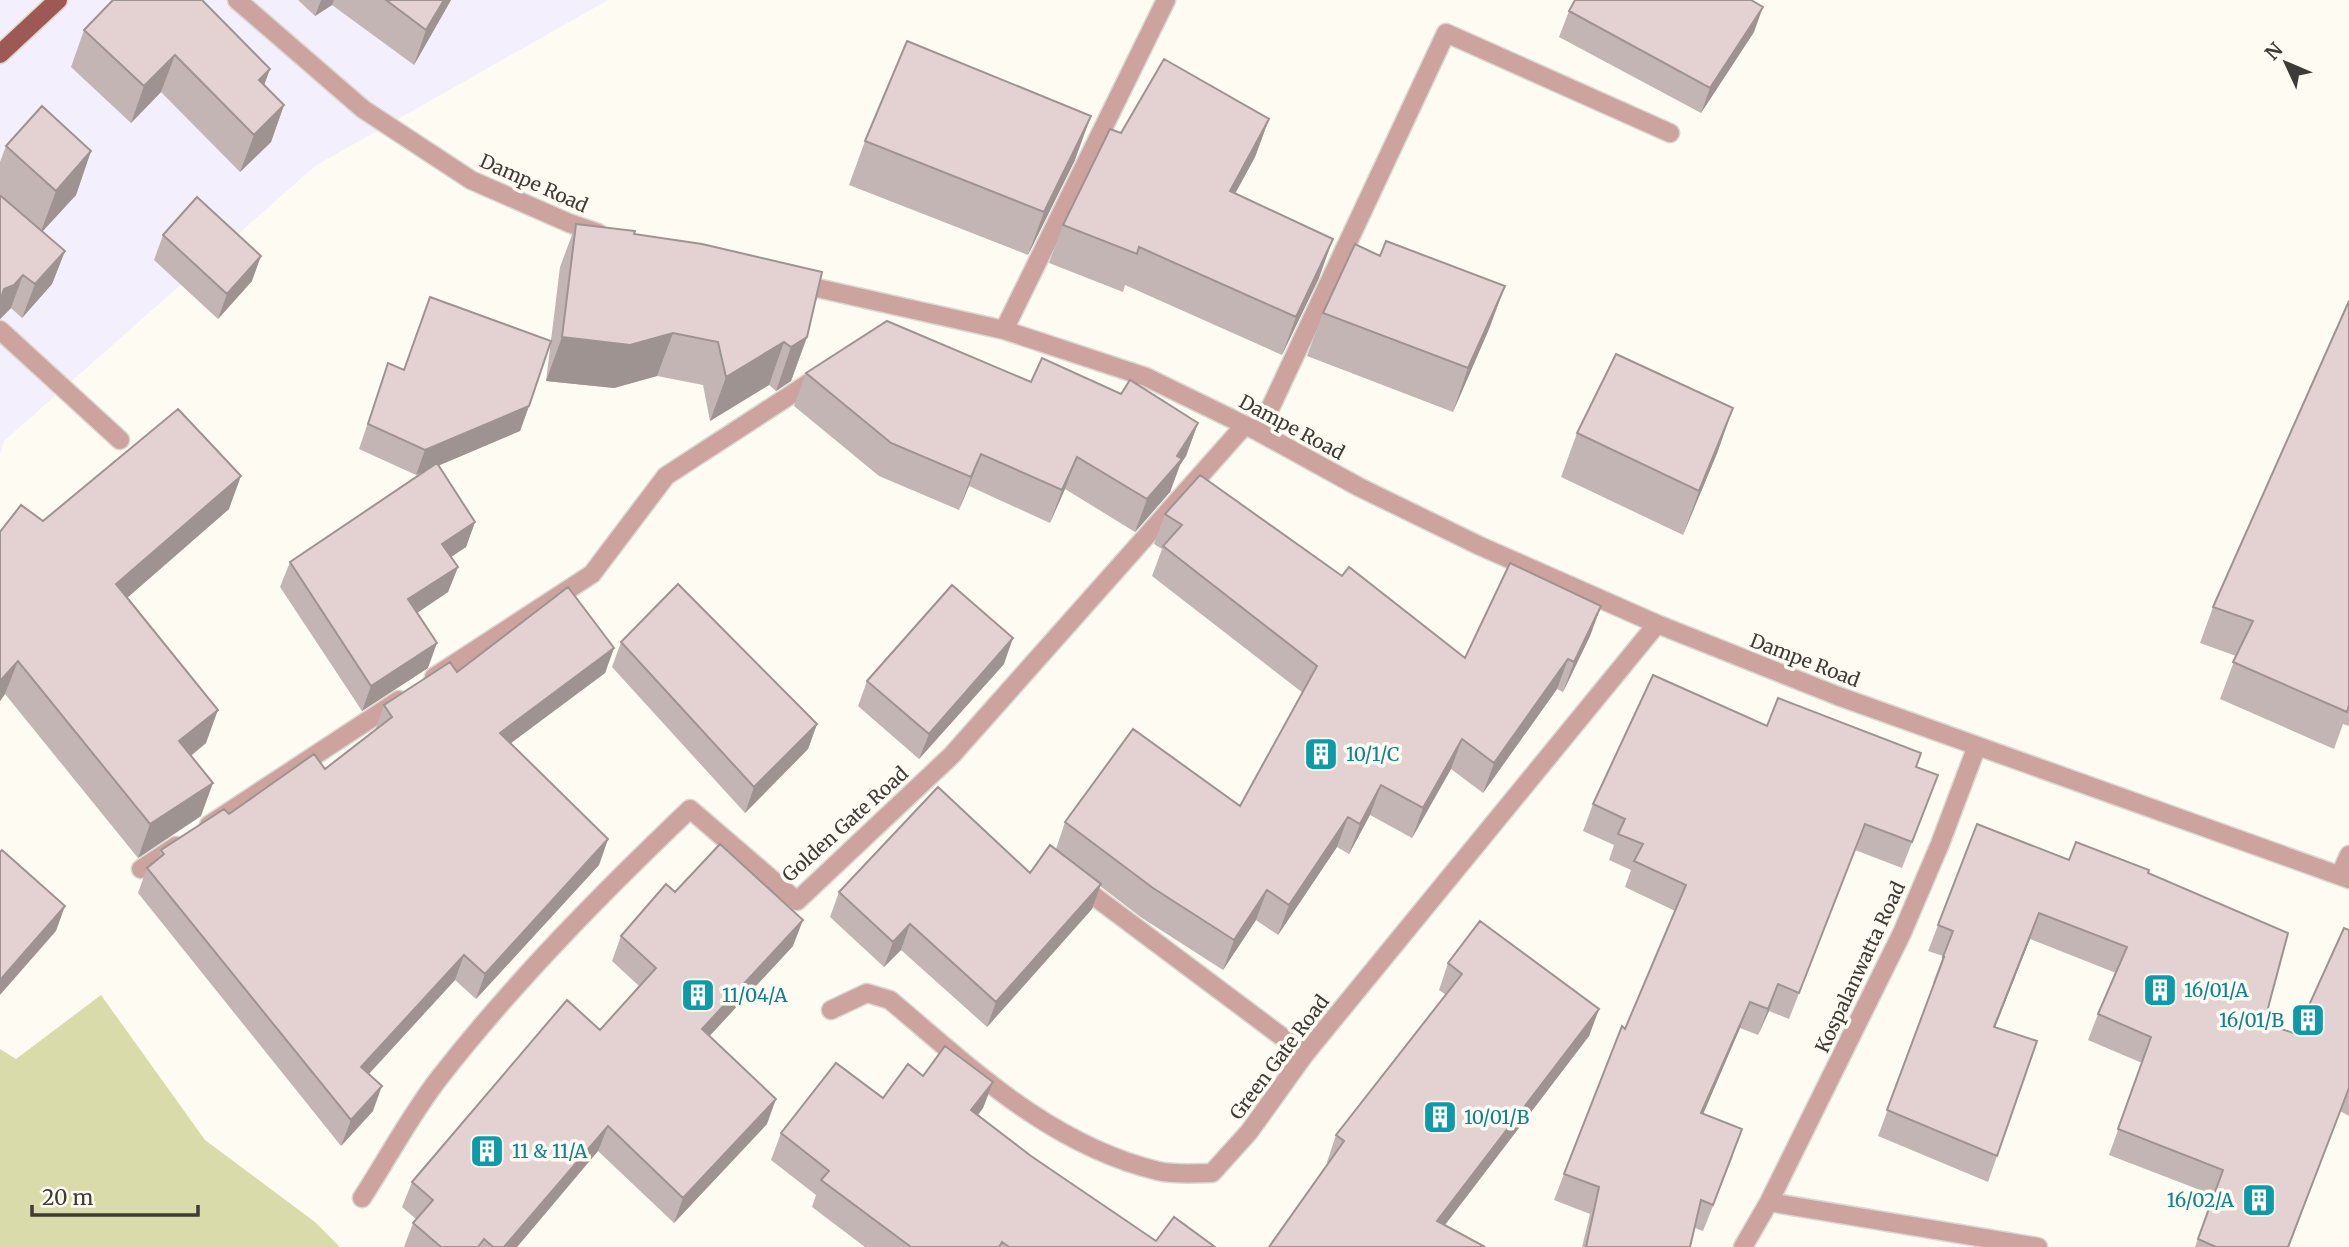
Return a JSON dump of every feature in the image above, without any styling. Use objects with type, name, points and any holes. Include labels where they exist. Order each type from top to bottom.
[{"type":"main road","points":[[0,54],[58,0]]},
{"type":"street","name":"Dampe Road","points":[[237,0],[363,109],[471,180],[569,223],[621,240]]},
{"type":"street","points":[[1004,330],[1166,0]]},
{"type":"street","points":[[1252,428],[1447,33],[1670,133]]},
{"type":"street","name":"Dampe Road","points":[[782,280],[1004,330],[1146,377],[1252,428],[1359,487],[1468,540],[1657,624],[1838,696],[2345,877]]},
{"type":"street","points":[[892,324],[912,310]]},
{"type":"street","points":[[0,330],[120,440]]},
{"type":"street","points":[[141,869],[592,574],[666,476],[831,368]]},
{"type":"street","name":"Golden Gate Road","points":[[362,1198],[439,1079],[507,998],[690,809],[797,901],[952,755],[1252,428]]},
{"type":"street","name":"Green Gate Road","points":[[831,1010],[867,993],[890,1000],[1010,1101],[1093,1151],[1161,1172],[1212,1173],[1249,1132],[1305,1054],[1657,624]]},
{"type":"street","name":"Kospalanwatta Road","points":[[1743,1247],[1769,1202],[1902,933],[1978,746]]},
{"type":"street","points":[[2345,877],[2349,855]]},
{"type":"street","points":[[1064,873],[1305,1054]]},
{"type":"street","points":[[1769,1202],[2038,1247]]},
{"type":"shaded area","points":[[0,0],[608,0],[315,166],[4,441],[0,454]]},
{"type":"green space","points":[[101,995],[205,1140],[315,1222],[340,1247],[0,1247],[0,1049],[16,1059]]},
{"type":"building","points":[[113,0],[202,0],[270,69],[259,80],[284,105],[254,135],[175,55],[144,86],[84,30]]},
{"type":"building","points":[[386,0],[444,0],[426,30]]},
{"type":"building","points":[[1575,0],[1751,0],[1763,7],[1710,88],[1569,11]]},
{"type":"building","points":[[907,41],[1091,116],[1044,212],[865,141]]},
{"type":"building","points":[[1164,59],[1269,119],[1230,191],[1333,239],[1296,317],[1139,247],[1137,254],[1063,225],[1110,129],[1121,133]]},
{"type":"building","points":[[42,106],[91,151],[56,191],[6,146]]},
{"type":"building","points":[[1,196],[65,251],[35,284],[23,275],[14,285],[4,289],[0,301],[0,198]]},
{"type":"building","points":[[197,197],[261,256],[227,294],[163,235]]},
{"type":"building","points":[[576,224],[635,231],[634,234],[702,244],[822,272],[807,337],[791,347],[784,342],[726,377],[718,342],[673,333],[630,345],[562,337]]},
{"type":"building","points":[[1386,241],[1505,286],[1468,368],[1323,313],[1355,244],[1380,256]]},
{"type":"building","points":[[430,297],[551,341],[529,406],[425,450],[368,424],[388,363],[404,370]]},
{"type":"building","points":[[2349,301],[2347,712],[2233,662],[2253,621],[2213,607]]},
{"type":"building","points":[[887,321],[1031,382],[1042,358],[1121,394],[1130,380],[1198,423],[1177,456],[1182,459],[1147,499],[1077,457],[1062,490],[981,454],[971,477],[891,443],[806,373]]},
{"type":"building","points":[[1616,354],[1733,408],[1699,491],[1577,433]]},
{"type":"building","points":[[178,409],[241,476],[116,584],[218,710],[179,741],[213,783],[150,824],[18,661],[0,681],[0,532],[21,505],[43,521]]},
{"type":"building","points":[[437,463],[475,522],[442,544],[458,567],[408,599],[437,643],[371,686],[290,562]]},
{"type":"building","points":[[1200,475],[1342,576],[1349,567],[1465,658],[1510,563],[1601,606],[1574,662],[1568,659],[1494,763],[1462,739],[1423,808],[1381,785],[1360,824],[1348,817],[1289,905],[1267,890],[1234,940],[1153,888],[1065,822],[1133,729],[1240,806],[1317,666],[1163,546],[1182,525],[1165,514]]},
{"type":"building","points":[[678,584],[817,724],[754,787],[621,642]]},
{"type":"building","points":[[952,585],[1013,638],[929,734],[867,681]]},
{"type":"building","points":[[568,587],[614,648],[500,733],[608,839],[485,974],[464,955],[361,1067],[382,1086],[351,1120],[147,868],[164,854],[161,850],[224,809],[229,814],[314,754],[325,769],[392,717],[384,705],[450,662],[457,672]]},
{"type":"building","points":[[1653,675],[1767,726],[1778,698],[1921,753],[1916,767],[1938,775],[1912,842],[1865,824],[1799,993],[1778,984],[1768,1009],[1750,1002],[1701,1113],[1742,1129],[1713,1205],[1701,1200],[1690,1247],[1586,1247],[1599,1187],[1564,1174],[1622,1026],[1625,1029],[1686,885],[1634,861],[1643,844],[1618,834],[1625,819],[1593,804]]},
{"type":"building","points":[[938,787],[1030,873],[1050,845],[1101,884],[996,1002],[910,924],[893,942],[839,892]]},
{"type":"building","points":[[1977,824],[2069,860],[2076,842],[2149,870],[2148,873],[2288,933],[2264,1023],[2296,1034],[2344,928],[2349,930],[2349,1088],[2288,1247],[2216,1247],[2198,1239],[2223,1170],[2118,1129],[2151,1037],[2098,1014],[2127,947],[2039,913],[1994,1027],[2037,1041],[1997,1156],[1887,1110],[1953,931],[1938,925]]},
{"type":"building","points":[[720,844],[803,920],[702,1029],[776,1099],[683,1198],[608,1126],[504,1247],[493,1247],[484,1239],[478,1247],[441,1247],[413,1223],[433,1200],[412,1182],[567,1000],[600,1030],[656,968],[621,936],[666,884],[675,892]]},
{"type":"building","points":[[2,850],[65,906],[0,980],[0,852]]},
{"type":"building","points":[[1480,921],[1599,1009],[1437,1221],[1485,1247],[1269,1247],[1344,1141],[1336,1135],[1462,974],[1448,963]]},
{"type":"building","points":[[945,1046],[993,1082],[971,1110],[1031,1156],[1156,1241],[1174,1217],[1215,1247],[1009,1247],[1002,1242],[999,1247],[911,1247],[821,1180],[829,1171],[781,1133],[836,1063],[883,1098],[908,1064],[923,1076]]},
{"type":"place","name":"10/1/C","points":[[1321,754]]},
{"type":"place","name":"16/01/A","points":[[2160,990]]},
{"type":"place","name":"11/04/A","points":[[698,995]]},
{"type":"place","name":"16/01/B","points":[[2308,1020]]},
{"type":"place","name":"10/01/B","points":[[1440,1117]]},
{"type":"place","name":"11 & 11/A","points":[[487,1151]]},
{"type":"place","name":"16/02/A","points":[[2259,1200]]}]
